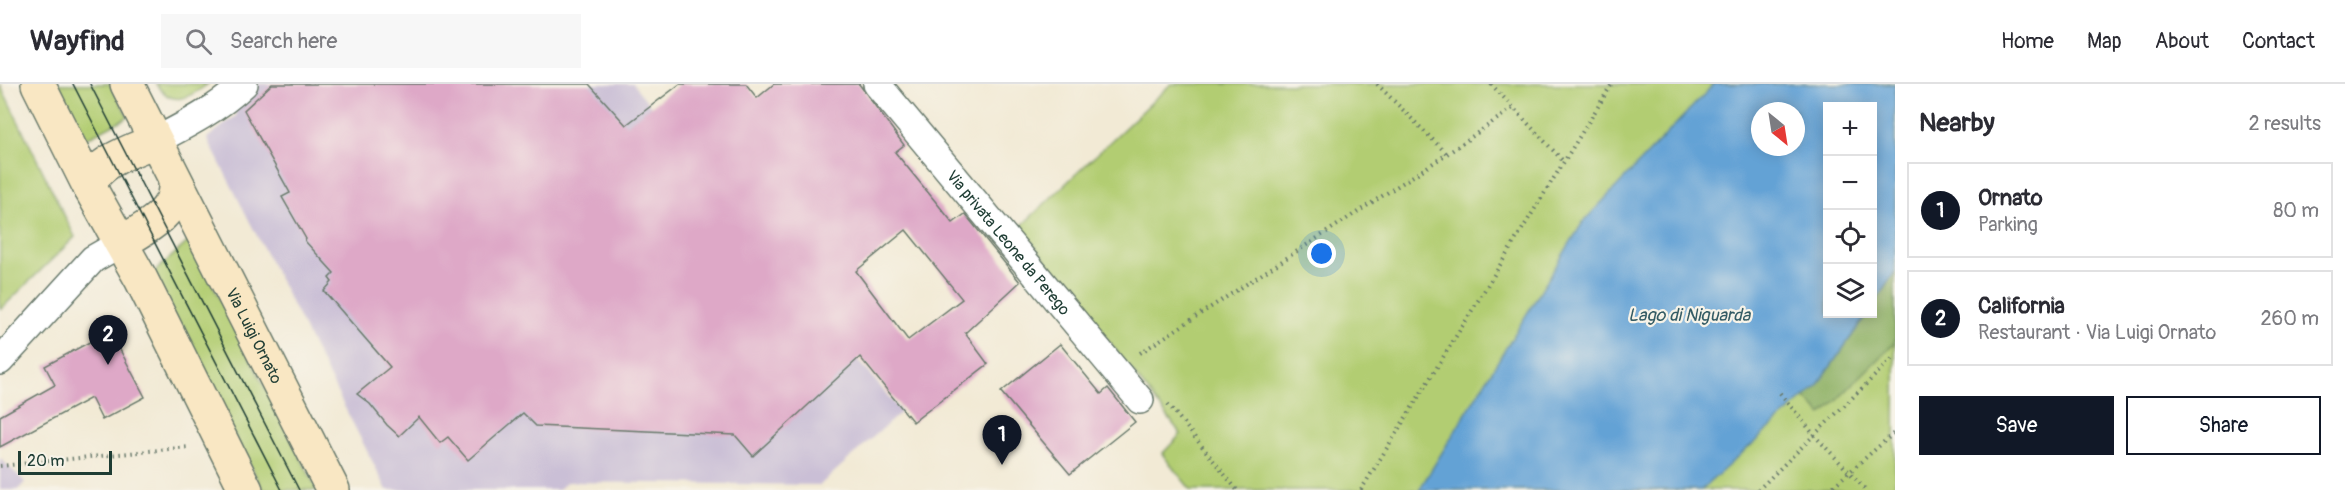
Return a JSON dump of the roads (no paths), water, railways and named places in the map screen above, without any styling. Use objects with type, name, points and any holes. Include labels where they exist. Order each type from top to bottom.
[{"type":"main road","points":[[38,84],[246,490]]},
{"type":"main road","name":"Via Luigi Ornato","points":[[127,84],[333,490]]},
{"type":"main road","points":[[90,188],[92,178],[104,166],[155,141]]},
{"type":"main road","points":[[121,243],[163,215],[172,202],[176,182]]},
{"type":"street","points":[[155,141],[183,127],[235,93],[244,84]]},
{"type":"street","name":"Via privata Leone da Perego","points":[[877,84],[1140,400]]},
{"type":"street","points":[[0,361],[93,259],[121,243]]},
{"type":"water","name":"Lago di Niguarda","points":[[1714,84],[1895,84],[1895,272],[1877,299],[1877,102],[1823,102],[1823,318],[1864,318],[1817,386],[1701,490],[1419,490],[1583,222]]},
{"type":"tram line","points":[[73,84],[282,490]]},
{"type":"tram line","points":[[90,84],[299,490]]},
{"type":"place","name":"California","points":[[108,365]]},
{"type":"place","name":"Ornato","points":[[1002,465]]}]
